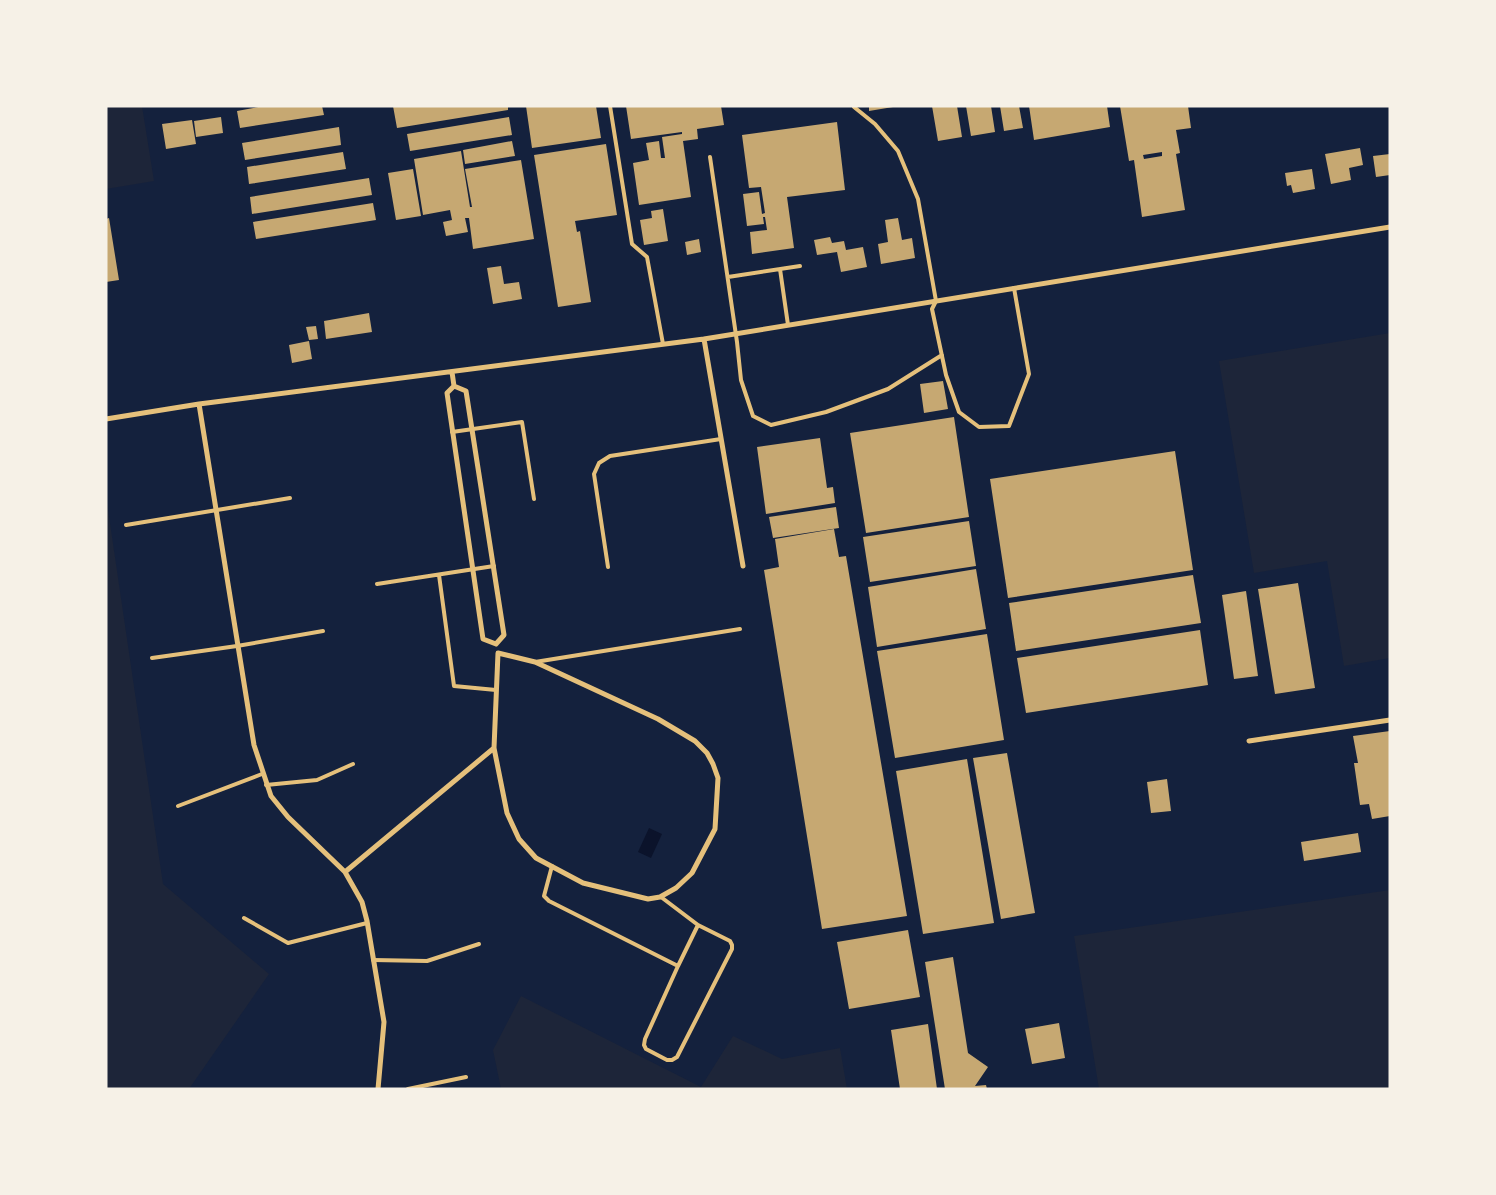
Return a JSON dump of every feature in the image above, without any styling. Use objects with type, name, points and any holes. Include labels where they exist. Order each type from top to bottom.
[{"type":"street","points":[[106,420],[199,404],[704,339],[1390,227]]},
{"type":"street","points":[[704,339],[743,566]]},
{"type":"street","points":[[452,372],[454,386]]},
{"type":"street","points":[[454,386],[466,391],[473,429],[504,635],[496,644]]},
{"type":"street","points":[[454,386],[447,393],[484,639],[496,644]]},
{"type":"street","points":[[199,404],[254,745],[262,774],[271,796],[288,817],[345,872],[362,902],[384,1022],[378,1089]]},
{"type":"street","points":[[496,644],[498,653],[494,748],[507,812],[519,839],[536,858],[583,882],[648,900],[661,897],[676,888],[692,873],[715,829],[718,778],[714,764],[707,752],[658,718],[536,662],[498,653]]},
{"type":"street","points":[[1249,741],[1390,720]]},
{"type":"street","points":[[345,872],[494,748]]},
{"type":"lane","points":[[610,106],[632,244],[647,257],[662,344]]},
{"type":"lane","points":[[854,107],[874,124],[898,151],[918,198],[936,301],[932,309],[946,375],[959,412],[979,427],[1009,426],[1029,374],[1014,288]]},
{"type":"lane","points":[[710,157],[736,333],[741,380],[753,416],[772,425],[826,412],[888,389],[942,355]]},
{"type":"lane","points":[[728,277],[800,266]]},
{"type":"lane","points":[[780,269],[788,325]]},
{"type":"lane","points":[[452,432],[522,422],[534,500]]},
{"type":"lane","points":[[608,567],[594,474],[599,463],[610,456],[721,439]]},
{"type":"lane","points":[[126,525],[290,498]]},
{"type":"lane","points":[[377,584],[494,566]]},
{"type":"lane","points":[[439,575],[454,686],[496,690]]},
{"type":"lane","points":[[536,662],[740,629]]},
{"type":"lane","points":[[152,658],[323,631]]},
{"type":"lane","points":[[266,785],[318,780],[353,764]]},
{"type":"lane","points":[[178,806],[262,774]]},
{"type":"lane","points":[[552,866],[544,896],[549,901],[678,966]]},
{"type":"lane","points":[[661,897],[698,926],[730,942],[732,945],[732,949],[677,1057],[667,1060],[646,1049],[644,1039],[698,926]]},
{"type":"lane","points":[[244,918],[288,943],[367,923]]},
{"type":"lane","points":[[373,960],[426,961],[479,944]]},
{"type":"lane","points":[[408,1089],[466,1077]]},
{"type":"shaded area","points":[[106,106],[142,106],[154,181],[106,189]]},
{"type":"shaded area","points":[[1390,333],[1390,658],[1344,666],[1327,561],[1254,573],[1219,361]]},
{"type":"shaded area","points":[[106,496],[163,884],[269,974],[189,1089],[106,1089]]},
{"type":"shaded area","points":[[649,828],[662,834],[651,858],[638,852]]},
{"type":"shaded area","points":[[1390,890],[1390,1089],[1099,1089],[1074,936]]},
{"type":"shaded area","points":[[521,996],[701,1087],[733,1036],[782,1059],[840,1048],[847,1089],[501,1089],[493,1050]]},
{"type":"building","points":[[264,106],[322,106],[324,115],[240,128],[237,111]]},
{"type":"building","points":[[393,106],[508,106],[508,110],[397,128]]},
{"type":"building","points":[[526,106],[596,106],[601,138],[532,148]]},
{"type":"building","points":[[626,106],[721,106],[724,125],[697,129],[698,139],[683,141],[691,197],[639,205],[633,163],[649,160],[646,143],[659,141],[661,158],[665,158],[662,137],[682,134],[682,132],[631,139]]},
{"type":"building","points":[[869,106],[893,106],[893,107],[869,111]]},
{"type":"building","points":[[932,106],[957,106],[962,137],[938,141]]},
{"type":"building","points":[[966,106],[991,106],[995,132],[971,136]]},
{"type":"building","points":[[1000,106],[1019,106],[1023,128],[1004,131]]},
{"type":"building","points":[[1029,106],[1107,106],[1110,127],[1034,140]]},
{"type":"building","points":[[1120,106],[1188,106],[1191,128],[1176,130],[1180,153],[1176,154],[1185,210],[1142,217],[1134,160],[1129,161]],"holes":[[[1162,152],[1162,156],[1144,159],[1143,155]]]},
{"type":"building","points":[[221,117],[223,133],[196,137],[194,121]]},
{"type":"building","points":[[509,117],[512,135],[410,151],[407,134]]},
{"type":"building","points":[[192,120],[196,144],[166,149],[162,124]]},
{"type":"building","points":[[837,122],[845,190],[787,197],[794,248],[752,254],[750,232],[767,230],[765,217],[763,217],[764,224],[747,226],[743,194],[759,192],[762,214],[765,213],[761,187],[749,188],[742,135]]},
{"type":"building","points":[[339,127],[341,145],[245,160],[242,143]]},
{"type":"building","points":[[512,141],[515,156],[465,164],[463,150]]},
{"type":"building","points":[[606,144],[617,215],[575,221],[577,232],[580,231],[591,302],[558,307],[534,155]]},
{"type":"building","points":[[1360,148],[1363,165],[1349,168],[1351,180],[1331,184],[1325,154]]},
{"type":"building","points":[[461,151],[470,207],[472,207],[465,169],[521,160],[534,239],[473,249],[469,218],[465,218],[468,232],[446,236],[443,222],[452,220],[450,210],[423,215],[414,159]]},
{"type":"building","points":[[343,152],[346,169],[249,184],[247,167]]},
{"type":"building","points":[[1390,154],[1390,175],[1376,177],[1373,156]]},
{"type":"building","points":[[413,169],[421,216],[396,220],[388,173]]},
{"type":"building","points":[[1312,169],[1315,189],[1293,193],[1291,185],[1287,186],[1285,173]]},
{"type":"building","points":[[369,178],[372,195],[252,214],[250,197]]},
{"type":"building","points":[[373,203],[376,220],[256,239],[253,222]]},
{"type":"building","points":[[663,209],[668,241],[644,245],[640,220],[652,218],[651,211]]},
{"type":"building","points":[[109,218],[119,280],[106,282],[106,219]]},
{"type":"building","points":[[898,218],[902,240],[912,238],[915,258],[881,264],[878,244],[888,242],[885,220]]},
{"type":"building","points":[[830,237],[832,243],[844,241],[846,250],[863,247],[867,267],[841,272],[837,252],[817,255],[814,240]]},
{"type":"building","points":[[699,239],[701,252],[687,255],[685,242]]},
{"type":"building","points":[[501,266],[504,284],[519,282],[522,299],[493,304],[487,268]]},
{"type":"building","points":[[369,313],[372,332],[326,339],[324,321]]},
{"type":"building","points":[[316,326],[318,339],[309,340],[306,327]]},
{"type":"building","points":[[309,341],[312,359],[292,363],[289,345]]},
{"type":"building","points":[[943,381],[948,409],[924,413],[920,384]]},
{"type":"building","points":[[954,417],[969,517],[866,533],[850,433]]},
{"type":"building","points":[[820,438],[827,488],[833,487],[835,503],[766,514],[757,447]]},
{"type":"building","points":[[1175,451],[1193,570],[1008,598],[990,479]]},
{"type":"building","points":[[836,507],[839,528],[773,538],[769,517]]},
{"type":"building","points":[[969,521],[976,566],[870,582],[863,537]]},
{"type":"building","points":[[834,529],[839,557],[846,556],[907,916],[822,929],[764,570],[779,567],[775,539]]},
{"type":"building","points":[[976,569],[986,629],[877,647],[868,587]]},
{"type":"building","points":[[1193,575],[1201,623],[1016,651],[1009,603]]},
{"type":"building","points":[[1298,583],[1315,688],[1275,694],[1258,589]]},
{"type":"building","points":[[1246,591],[1258,676],[1234,679],[1222,595]]},
{"type":"building","points":[[1200,630],[1208,685],[1026,713],[1017,658]]},
{"type":"building","points":[[987,634],[1004,740],[895,758],[877,651]]},
{"type":"building","points":[[1390,731],[1390,816],[1372,819],[1369,804],[1360,805],[1354,763],[1358,763],[1353,736]]},
{"type":"building","points":[[1007,753],[1035,913],[1001,919],[973,758]]},
{"type":"building","points":[[967,759],[994,923],[923,934],[896,771]]},
{"type":"building","points":[[1167,779],[1171,811],[1151,813],[1147,782]]},
{"type":"building","points":[[1358,833],[1361,852],[1304,861],[1301,842]]},
{"type":"building","points":[[908,930],[920,997],[849,1009],[837,942]]},
{"type":"building","points":[[953,957],[968,1053],[988,1067],[975,1086],[986,1085],[987,1089],[945,1089],[925,962]]},
{"type":"building","points":[[1059,1023],[1065,1058],[1032,1064],[1025,1029]]},
{"type":"building","points":[[928,1024],[937,1089],[900,1089],[891,1030]]}]
